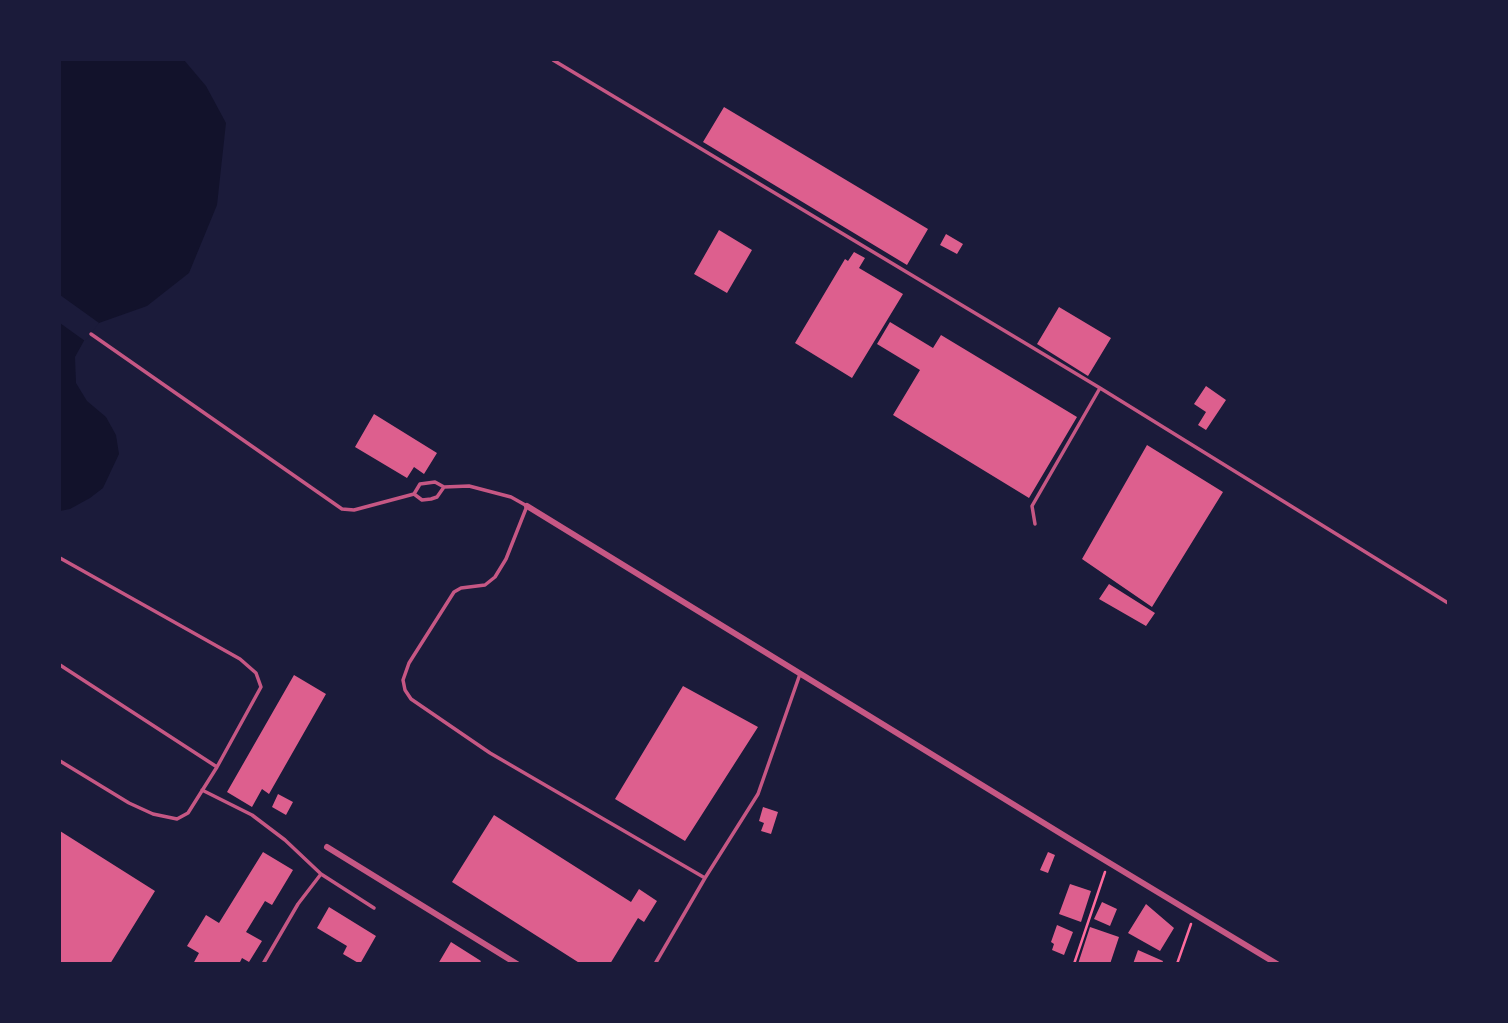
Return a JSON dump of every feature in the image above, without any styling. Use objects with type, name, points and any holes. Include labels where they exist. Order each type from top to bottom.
[{"type":"street","points":[[527,506],[1277,964]]},
{"type":"street","points":[[327,847],[517,964]]},
{"type":"lane","points":[[553,60],[1100,388],[1448,603]]},
{"type":"lane","points":[[91,334],[342,509],[354,510],[414,494],[420,484],[426,482],[435,482],[444,487],[469,486],[511,497],[527,506],[506,559],[495,577],[485,585],[461,588],[454,592],[409,663],[403,680],[405,690],[411,699],[490,753],[705,877]]},
{"type":"lane","points":[[1035,524],[1032,506],[1100,388]]},
{"type":"lane","points":[[414,494],[422,500],[431,499],[438,497],[444,487]]},
{"type":"lane","points":[[60,558],[240,659],[256,673],[261,687],[188,813],[177,819],[153,814],[129,803],[60,761]]},
{"type":"lane","points":[[60,665],[217,767]]},
{"type":"lane","points":[[655,964],[705,877],[758,794],[800,674]]},
{"type":"lane","points":[[202,790],[252,815],[285,840],[321,874],[374,908]]},
{"type":"lane","points":[[263,964],[298,904],[321,874]]},
{"type":"path","points":[[1074,964],[1108,862]]},
{"type":"path","points":[[1177,964],[1195,914]]},
{"type":"shaded area","points":[[60,60],[184,60],[206,86],[226,123],[217,205],[189,273],[147,306],[99,323],[90,330],[75,357],[76,383],[87,401],[106,417],[116,435],[119,454],[103,488],[70,509],[60,511]]},
{"type":"pier","points":[[60,295],[99,323],[85,341],[60,323]]},
{"type":"building","points":[[724,107],[928,229],[907,265],[703,142]]},
{"type":"building","points":[[719,230],[752,250],[727,293],[694,274]]},
{"type":"building","points":[[946,234],[963,244],[957,254],[940,245]]},
{"type":"building","points":[[854,252],[865,258],[859,268],[903,294],[852,378],[795,343],[845,259],[848,261]]},
{"type":"building","points":[[1059,307],[1111,338],[1088,376],[1037,344]]},
{"type":"building","points":[[890,322],[933,348],[941,335],[1077,417],[1029,498],[893,415],[920,370],[877,344]]},
{"type":"building","points":[[1206,386],[1226,400],[1206,430],[1198,425],[1206,412],[1194,404]]},
{"type":"building","points":[[374,414],[437,453],[424,474],[414,467],[407,478],[355,447]]},
{"type":"building","points":[[1147,445],[1223,492],[1152,607],[1082,559]]},
{"type":"building","points":[[1109,584],[1155,613],[1146,626],[1099,599]]},
{"type":"building","points":[[294,675],[326,694],[269,794],[262,789],[252,807],[227,792]]},
{"type":"building","points":[[683,686],[758,727],[685,841],[615,799]]},
{"type":"building","points":[[278,794],[293,802],[286,815],[272,807]]},
{"type":"building","points":[[763,807],[778,812],[771,834],[761,831],[764,823],[759,821]]},
{"type":"building","points":[[494,815],[631,902],[639,889],[657,901],[644,922],[638,918],[610,964],[581,964],[452,882]]},
{"type":"building","points":[[60,831],[155,891],[110,964],[60,964]]},
{"type":"building","points":[[263,852],[293,870],[272,905],[265,901],[246,932],[262,941],[249,962],[242,958],[239,964],[193,964],[199,953],[187,946],[206,915],[219,923]]},
{"type":"building","points":[[1048,852],[1055,855],[1048,873],[1040,870]]},
{"type":"building","points":[[1070,884],[1091,891],[1081,922],[1059,914]]},
{"type":"building","points":[[1102,902],[1117,909],[1110,926],[1094,919]]},
{"type":"building","points":[[1146,904],[1174,928],[1160,951],[1128,933]]},
{"type":"building","points":[[329,907],[376,936],[360,964],[343,954],[347,946],[317,928]]},
{"type":"building","points":[[1057,925],[1073,932],[1064,955],[1052,950],[1054,944],[1051,942]]},
{"type":"building","points":[[1090,927],[1119,937],[1110,964],[1078,964]]},
{"type":"building","points":[[451,942],[481,961],[479,964],[438,964]]},
{"type":"building","points":[[1138,950],[1163,961],[1162,964],[1133,964]]}]
